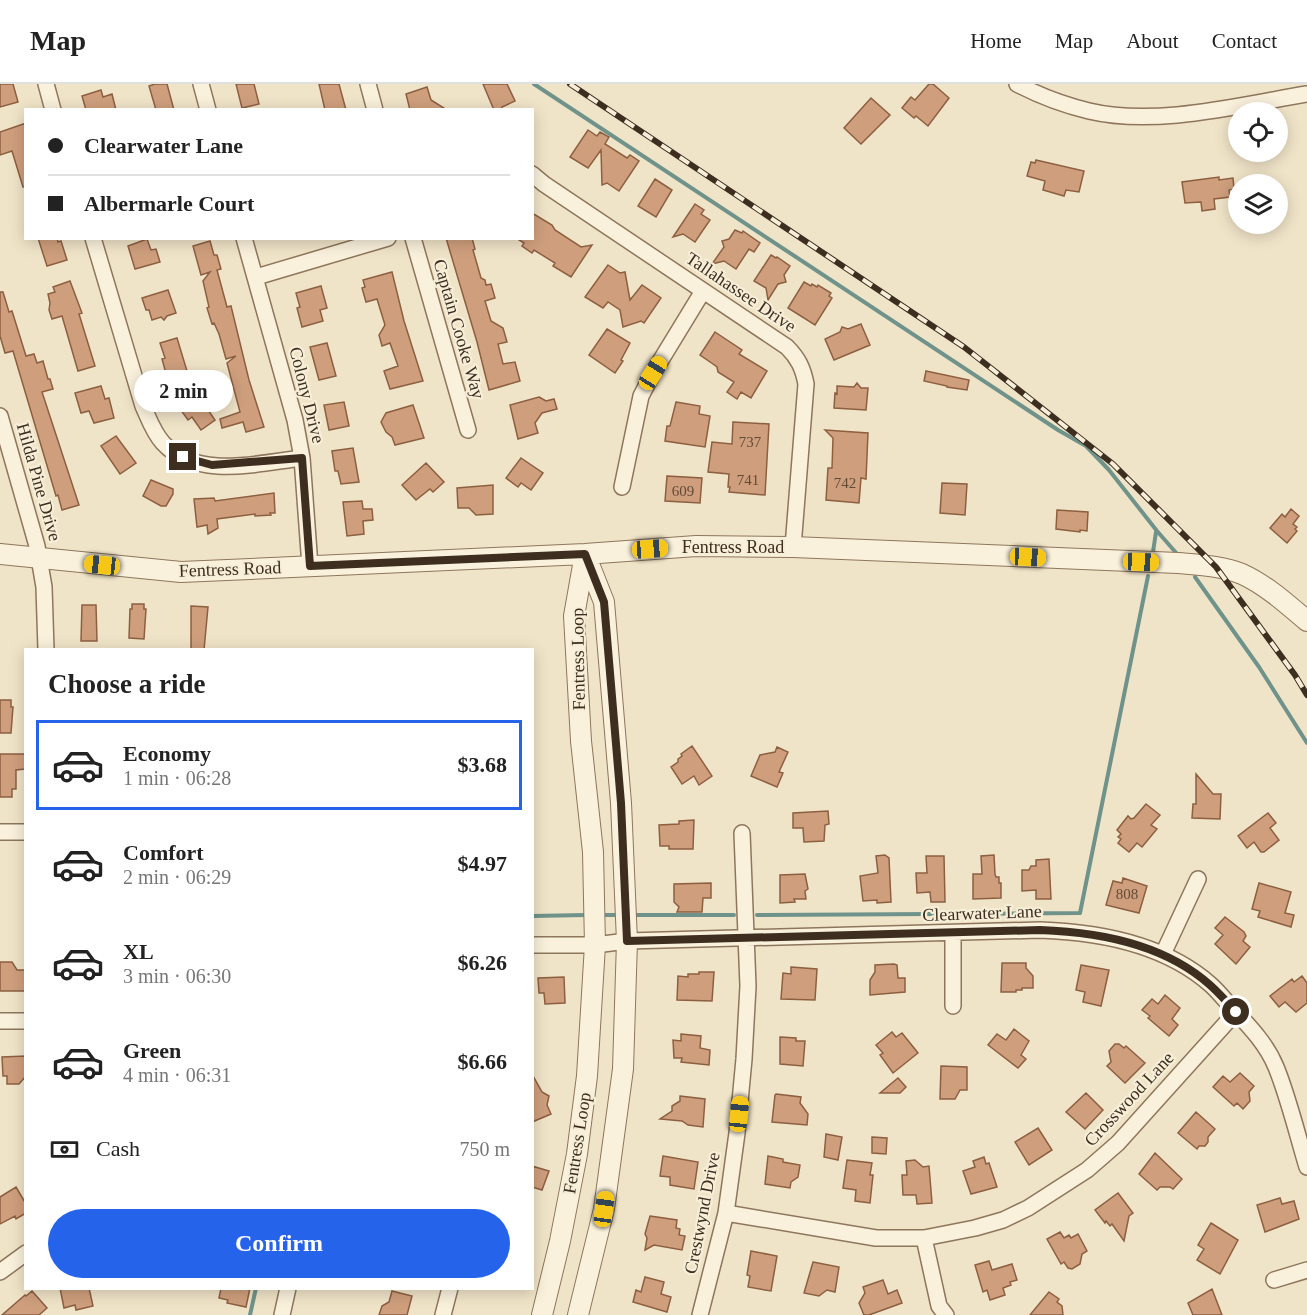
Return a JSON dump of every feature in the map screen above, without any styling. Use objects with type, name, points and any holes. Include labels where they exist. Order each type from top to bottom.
[{"type":"street","points":[[46,84],[52,108]]},
{"type":"street","points":[[201,84],[207,108]]},
{"type":"street","points":[[368,84],[374,108]]},
{"type":"street","points":[[1017,84],[1056,102],[1102,113],[1133,116],[1184,114],[1307,94]]},
{"type":"street","name":"Tallahassee Drive","points":[[534,175],[787,347],[797,357],[806,384],[793,547]]},
{"type":"street","points":[[94,240],[143,406],[151,426],[163,442],[183,457],[212,465],[302,458]]},
{"type":"street","name":"Colony Drive","points":[[245,240],[290,399],[302,458],[310,566]]},
{"type":"street","points":[[256,277],[381,240]]},
{"type":"street","name":"Captain Cooke Way","points":[[414,240],[468,430]]},
{"type":"street","points":[[622,488],[641,396],[704,291]]},
{"type":"street","name":"Hilda Pine Drive","points":[[0,416],[40,559],[44,587],[46,648]]},
{"type":"street","name":"Fentress Road","points":[[0,554],[181,572],[585,554],[696,546],[793,547],[1178,563],[1216,567],[1242,574],[1262,585],[1307,621]]},
{"type":"street","name":"Fentress Loop","points":[[578,1315],[606,1198],[623,1070],[627,941],[621,803],[604,602],[585,554]]},
{"type":"street","name":"Fentress Loop","points":[[542,1315],[560,1241],[577,1154],[587,1076],[595,945],[592,852],[581,741],[574,616],[585,554]]},
{"type":"street","points":[[0,832],[24,832]]},
{"type":"street","name":"Crestwynd Drive","points":[[700,1315],[726,1213],[744,1059],[748,986],[742,833]]},
{"type":"street","points":[[1163,954],[1198,879]]},
{"type":"street","name":"Clearwater Lane","points":[[534,945],[595,945],[627,941],[1040,930],[1075,931],[1107,937],[1163,954],[1210,984],[1259,1037],[1275,1065],[1307,1167]]},
{"type":"street","points":[[953,933],[953,1006]]},
{"type":"street","name":"Crosswood Lane","points":[[726,1213],[876,1238],[924,1238],[1003,1220],[1028,1208],[1087,1170],[1118,1143],[1236,1012]]},
{"type":"street","points":[[0,1021],[24,1021]]},
{"type":"street","points":[[924,1238],[934,1290],[939,1306],[946,1315]]},
{"type":"street","points":[[0,1272],[24,1254]]},
{"type":"street","points":[[1275,1280],[1307,1270]]},
{"type":"street","points":[[282,1315],[288,1290]]},
{"type":"street","points":[[443,1315],[449,1290]]},
{"type":"building","points":[[0,84],[13,84],[18,102],[0,107]]},
{"type":"building","points":[[167,84],[173,108],[155,108],[149,86]]},
{"type":"building","points":[[236,84],[254,84],[259,104],[242,108]]},
{"type":"building","points":[[319,84],[339,84],[345,108],[325,108]]},
{"type":"building","points":[[483,84],[507,84],[515,101],[502,108],[493,108]]},
{"type":"building","points":[[929,84],[933,84],[949,98],[928,126],[902,108],[911,97],[915,100]]},
{"type":"building","points":[[427,87],[431,100],[444,108],[410,108],[406,94]]},
{"type":"building","points":[[101,90],[103,97],[112,94],[116,108],[85,108],[82,96]]},
{"type":"building","points":[[871,98],[890,115],[861,144],[844,128]]},
{"type":"building","points":[[24,124],[24,187],[12,151],[0,155],[0,132]]},
{"type":"building","points":[[588,130],[597,136],[600,132],[609,137],[605,144],[627,158],[630,155],[639,161],[619,191],[607,183],[602,185],[601,150],[588,168],[570,157]]},
{"type":"building","points":[[1036,160],[1084,171],[1079,192],[1066,190],[1064,196],[1043,190],[1045,181],[1027,176],[1031,162],[1035,163]]},
{"type":"building","points":[[1219,177],[1219,180],[1228,179],[1228,197],[1214,199],[1215,209],[1202,211],[1201,202],[1185,203],[1182,182]]},
{"type":"building","points":[[655,179],[672,190],[656,217],[638,206]]},
{"type":"building","points":[[695,204],[704,210],[701,214],[710,220],[695,242],[683,234],[673,237]]},
{"type":"building","points":[[534,214],[581,247],[592,245],[571,277],[553,266],[555,263],[534,250],[532,253],[522,246],[524,243],[519,240],[534,240]]},
{"type":"building","points":[[735,230],[742,233],[743,231],[760,243],[754,252],[749,249],[736,269],[724,261],[712,264],[724,247],[722,241],[729,239]]},
{"type":"building","points":[[39,240],[61,241],[67,260],[47,266]]},
{"type":"building","points":[[147,240],[151,250],[156,249],[160,262],[135,269],[128,246]]},
{"type":"building","points":[[447,240],[473,240],[481,278],[485,280],[486,285],[491,284],[495,298],[485,301],[491,321],[503,328],[507,342],[498,344],[503,364],[515,362],[520,381],[489,390]]},
{"type":"building","points":[[210,241],[214,255],[217,255],[221,269],[217,270],[227,307],[231,306],[249,380],[264,427],[246,432],[243,422],[222,428],[220,419],[240,412],[227,363],[236,356],[226,359],[219,334],[214,323],[212,324],[203,281],[210,272],[201,275],[193,246]]},
{"type":"building","points":[[771,255],[790,266],[784,275],[786,282],[778,284],[768,300],[766,288],[754,281]]},
{"type":"building","points":[[608,265],[620,273],[625,272],[630,300],[642,285],[661,298],[644,323],[641,321],[623,327],[620,310],[608,302],[603,308],[585,297]]},
{"type":"building","points":[[392,272],[404,321],[423,381],[390,389],[384,371],[398,366],[390,343],[382,346],[379,335],[385,325],[377,299],[366,302],[362,288],[365,287],[363,280]]},
{"type":"building","points":[[70,281],[82,313],[79,314],[95,366],[78,371],[62,316],[52,319],[49,310],[48,294],[55,292],[53,287]]},
{"type":"building","points":[[804,282],[811,286],[812,284],[817,287],[818,285],[831,293],[829,296],[832,298],[815,325],[788,308]]},
{"type":"building","points":[[321,286],[327,308],[320,310],[323,321],[302,327],[296,293]]},
{"type":"building","points":[[168,290],[176,313],[167,316],[164,320],[161,317],[152,320],[142,298]]},
{"type":"building","points":[[0,292],[3,292],[9,312],[12,311],[26,356],[34,354],[37,363],[43,361],[48,379],[50,379],[53,389],[42,392],[79,505],[62,510],[58,495],[56,496],[13,351],[5,353],[0,336]]},
{"type":"building","points":[[861,324],[870,345],[834,360],[825,339],[840,332],[842,327],[848,329]]},
{"type":"building","points":[[607,329],[630,343],[615,373],[589,355]]},
{"type":"building","points":[[715,332],[742,350],[739,354],[767,371],[751,398],[741,392],[737,399],[727,392],[734,382],[718,372],[717,367],[700,355]]},
{"type":"building","points":[[177,338],[187,371],[167,377],[162,359],[165,358],[160,343]]},
{"type":"building","points":[[327,343],[336,376],[319,380],[310,347]]},
{"type":"building","points":[[926,371],[969,380],[967,390],[924,381]]},
{"type":"building","points":[[857,383],[861,388],[868,388],[866,410],[834,408],[837,386],[854,387]]},
{"type":"building","points":[[101,386],[105,399],[109,398],[114,418],[94,423],[89,411],[81,413],[75,393]]},
{"type":"building","points":[[196,386],[204,396],[201,398],[215,420],[201,430],[192,417],[188,420],[175,402]]},
{"type":"building","points":[[539,397],[546,401],[554,399],[557,409],[542,413],[535,423],[538,433],[518,439],[510,405]]},
{"type":"building","points":[[344,402],[349,426],[329,430],[324,405]]},
{"type":"building","points":[[676,402],[700,406],[699,414],[710,416],[705,447],[665,441],[667,426],[670,426]]},
{"type":"building","points":[[413,405],[424,438],[395,445],[381,422],[386,413]]},
{"type":"building","points":[[733,422],[769,424],[765,495],[729,492],[729,474],[708,472],[712,442],[732,444]]},
{"type":"building","points":[[825,430],[868,433],[866,479],[861,478],[859,503],[826,500],[828,468],[832,468],[833,438]]},
{"type":"building","points":[[116,436],[136,463],[120,474],[101,446]]},
{"type":"building","points":[[353,448],[359,482],[341,484],[338,471],[335,471],[332,451]]},
{"type":"building","points":[[521,458],[543,473],[531,490],[521,483],[518,487],[506,478]]},
{"type":"building","points":[[426,463],[444,482],[433,492],[430,489],[416,500],[402,485]]},
{"type":"building","points":[[667,476],[702,478],[700,503],[665,501]]},
{"type":"building","points":[[151,480],[173,489],[173,494],[166,506],[161,506],[143,496]]},
{"type":"building","points":[[942,483],[967,484],[965,515],[940,513]]},
{"type":"building","points":[[493,485],[493,514],[476,515],[469,508],[458,508],[457,488]]},
{"type":"building","points":[[274,493],[275,513],[270,513],[271,515],[255,516],[255,514],[217,519],[218,528],[208,534],[207,525],[197,527],[194,499],[214,498],[215,501]]},
{"type":"building","points":[[362,501],[363,509],[372,509],[373,520],[363,521],[364,534],[347,536],[343,502]]},
{"type":"building","points":[[1291,509],[1299,516],[1293,524],[1297,527],[1295,529],[1297,531],[1287,543],[1270,528],[1282,514],[1285,517]]},
{"type":"building","points":[[1057,510],[1088,512],[1087,531],[1056,529]]},
{"type":"building","points":[[132,604],[144,604],[144,609],[146,609],[144,639],[129,638]]},
{"type":"building","points":[[82,605],[96,605],[97,641],[81,641]]},
{"type":"building","points":[[191,606],[208,607],[204,648],[191,648]]},
{"type":"building","points":[[0,700],[11,700],[11,707],[13,707],[11,733],[0,733]]},
{"type":"building","points":[[692,746],[712,776],[699,785],[694,776],[682,784],[671,767],[678,762],[681,754]]},
{"type":"building","points":[[777,747],[788,752],[779,772],[783,773],[777,787],[751,776],[760,755],[775,752]]},
{"type":"building","points":[[0,754],[24,754],[24,769],[16,770],[16,789],[12,789],[12,797],[0,797]]},
{"type":"building","points":[[1196,774],[1213,794],[1221,794],[1220,819],[1192,818],[1193,804],[1196,804]]},
{"type":"building","points":[[1146,804],[1160,815],[1151,825],[1157,829],[1142,847],[1137,843],[1129,852],[1118,843],[1121,839],[1118,837],[1121,834],[1117,830],[1128,816],[1131,819],[1134,818]]},
{"type":"building","points":[[828,811],[829,824],[825,825],[824,841],[804,842],[803,828],[793,828],[793,813]]},
{"type":"building","points":[[1268,813],[1276,823],[1270,828],[1279,840],[1264,852],[1261,852],[1254,842],[1247,848],[1238,836]]},
{"type":"building","points":[[694,820],[693,849],[669,849],[669,846],[660,846],[659,825],[679,824],[679,821]]},
{"type":"building","points":[[885,855],[889,858],[891,902],[863,901],[860,876],[878,873],[876,856]]},
{"type":"building","points":[[994,855],[995,874],[1001,883],[1001,898],[973,899],[973,874],[982,874],[981,856]]},
{"type":"building","points":[[926,856],[944,856],[945,902],[931,902],[930,892],[917,893],[916,873],[927,873]]},
{"type":"building","points":[[1049,859],[1051,899],[1036,899],[1036,890],[1022,891],[1022,870],[1029,870],[1031,866],[1036,866],[1036,860]]},
{"type":"building","points":[[805,874],[808,889],[805,891],[806,899],[794,899],[795,902],[780,903],[780,875]]},
{"type":"building","points":[[1123,878],[1147,886],[1139,913],[1106,905],[1113,881],[1122,883]]},
{"type":"building","points":[[711,883],[711,898],[703,898],[702,912],[677,912],[679,907],[674,902],[674,884]]},
{"type":"building","points":[[1259,883],[1291,892],[1285,913],[1294,915],[1291,927],[1258,917],[1260,911],[1252,909]]},
{"type":"building","points":[[1225,917],[1244,932],[1246,936],[1243,941],[1250,947],[1236,964],[1215,944],[1223,935],[1215,928]]},
{"type":"building","points":[[0,962],[12,962],[17,970],[24,970],[24,991],[0,991]]},
{"type":"building","points":[[1002,963],[1026,963],[1026,968],[1033,976],[1033,988],[1022,988],[1016,992],[1001,992]]},
{"type":"building","points":[[875,965],[897,965],[898,978],[905,978],[905,992],[870,995],[870,980],[875,972]]},
{"type":"building","points":[[1081,965],[1109,970],[1101,1006],[1083,1002],[1085,992],[1076,990]]},
{"type":"building","points":[[791,967],[817,969],[815,1000],[781,999],[783,973],[791,974]]},
{"type":"building","points":[[699,972],[714,972],[712,1001],[677,1000],[678,976],[688,977],[688,974],[699,974]]},
{"type":"building","points":[[1302,976],[1307,983],[1307,1003],[1296,1012],[1285,1002],[1279,1007],[1270,996],[1292,979],[1294,982]]},
{"type":"building","points":[[564,977],[565,1003],[545,1004],[544,993],[539,993],[538,978]]},
{"type":"building","points":[[1165,995],[1180,1008],[1172,1019],[1178,1025],[1169,1036],[1142,1010],[1152,999],[1158,1004]]},
{"type":"building","points":[[1014,1029],[1029,1041],[1021,1055],[1026,1059],[1018,1068],[988,1045],[997,1034],[1006,1040]]},
{"type":"building","points":[[892,1032],[896,1037],[902,1033],[918,1053],[893,1073],[880,1055],[883,1053],[876,1045]]},
{"type":"building","points":[[681,1034],[701,1036],[700,1048],[710,1050],[709,1065],[681,1062],[682,1058],[674,1058],[673,1040],[681,1041]]},
{"type":"building","points":[[780,1037],[805,1041],[803,1066],[780,1064]]},
{"type":"building","points":[[1115,1044],[1124,1048],[1126,1046],[1145,1063],[1125,1083],[1107,1066],[1111,1062],[1109,1051]]},
{"type":"building","points":[[24,1056],[24,1078],[19,1084],[7,1084],[7,1076],[3,1076],[2,1057]]},
{"type":"building","points":[[941,1066],[967,1067],[967,1090],[960,1090],[955,1099],[940,1099]]},
{"type":"building","points":[[1240,1073],[1254,1086],[1249,1092],[1250,1101],[1243,1109],[1237,1103],[1234,1106],[1213,1087],[1223,1076],[1230,1082]]},
{"type":"building","points":[[534,1078],[542,1092],[549,1096],[547,1105],[551,1114],[534,1121]]},
{"type":"building","points":[[898,1078],[906,1087],[900,1093],[880,1093]]},
{"type":"building","points":[[1086,1093],[1103,1110],[1085,1129],[1066,1112]]},
{"type":"building","points":[[776,1094],[801,1097],[800,1103],[808,1114],[807,1125],[772,1122]]},
{"type":"building","points":[[680,1096],[705,1099],[703,1127],[688,1125],[682,1121],[660,1119],[672,1111],[672,1106],[680,1101]]},
{"type":"building","points":[[1196,1112],[1215,1129],[1208,1137],[1205,1146],[1199,1146],[1197,1149],[1178,1133]]},
{"type":"building","points":[[1038,1128],[1052,1150],[1029,1165],[1015,1142]]},
{"type":"building","points":[[826,1134],[842,1137],[838,1160],[824,1157]]},
{"type":"building","points":[[872,1137],[887,1138],[886,1154],[872,1153]]},
{"type":"building","points":[[1155,1153],[1182,1179],[1173,1189],[1160,1187],[1157,1190],[1139,1174]]},
{"type":"building","points":[[663,1156],[698,1162],[694,1189],[670,1185],[670,1177],[660,1176]]},
{"type":"building","points":[[768,1156],[800,1165],[798,1177],[791,1182],[790,1188],[765,1184]]},
{"type":"building","points":[[984,1157],[986,1164],[989,1163],[997,1187],[971,1194],[963,1171],[975,1167],[973,1161]]},
{"type":"building","points":[[847,1160],[872,1163],[870,1203],[855,1201],[856,1190],[843,1188]]},
{"type":"building","points":[[915,1160],[923,1167],[929,1166],[932,1203],[917,1204],[916,1195],[903,1195],[902,1175],[907,1175],[906,1161]]},
{"type":"building","points":[[534,1167],[549,1171],[542,1190],[534,1188]]},
{"type":"building","points":[[16,1187],[24,1201],[24,1214],[0,1224],[0,1197]]},
{"type":"building","points":[[1118,1193],[1133,1213],[1129,1216],[1124,1241],[1112,1224],[1110,1226],[1106,1221],[1105,1223],[1095,1210]]},
{"type":"building","points":[[1280,1198],[1282,1204],[1294,1201],[1299,1219],[1265,1232],[1257,1205]]},
{"type":"building","points":[[650,1216],[677,1220],[676,1228],[680,1229],[679,1235],[685,1236],[682,1250],[654,1245],[645,1250],[647,1238],[645,1234]]},
{"type":"building","points":[[1211,1223],[1238,1240],[1220,1274],[1197,1260],[1204,1249],[1198,1245]]},
{"type":"building","points":[[1060,1232],[1064,1238],[1069,1235],[1071,1238],[1078,1234],[1087,1251],[1082,1254],[1080,1264],[1072,1269],[1068,1268],[1064,1262],[1061,1264],[1047,1239]]},
{"type":"building","points":[[751,1251],[777,1256],[771,1291],[748,1287],[750,1276],[747,1275]]},
{"type":"building","points":[[989,1261],[992,1270],[1012,1264],[1017,1280],[1003,1288],[1005,1295],[990,1300],[987,1290],[983,1292],[975,1265]]},
{"type":"building","points":[[813,1262],[839,1267],[835,1292],[827,1290],[819,1296],[804,1293]]},
{"type":"building","points":[[645,1277],[664,1282],[661,1294],[671,1297],[667,1312],[633,1302],[636,1290],[641,1292]]},
{"type":"building","points":[[883,1280],[888,1294],[897,1290],[902,1303],[864,1315],[859,1303],[865,1293],[863,1287]]},
{"type":"building","points":[[1212,1289],[1222,1315],[1193,1315],[1188,1303]]},
{"type":"building","points":[[60,1290],[89,1290],[93,1306],[76,1310],[75,1305],[64,1308]]},
{"type":"building","points":[[221,1290],[250,1290],[246,1307],[227,1303],[228,1300],[219,1298]]},
{"type":"building","points":[[32,1291],[47,1308],[39,1315],[2,1315],[25,1295]]},
{"type":"building","points":[[392,1291],[412,1296],[407,1315],[379,1315],[382,1306],[389,1302]]},
{"type":"building","points":[[1049,1292],[1059,1299],[1057,1302],[1062,1306],[1063,1315],[1030,1315]]},
{"type":"waterway","points":[[534,84],[1058,430],[1086,446],[1109,470],[1178,555]]},
{"type":"waterway","points":[[1153,552],[1156,532]]},
{"type":"waterway","points":[[757,915],[1080,913],[1148,576]]},
{"type":"waterway","points":[[1195,577],[1259,667],[1307,743]]},
{"type":"waterway","points":[[534,916],[586,915]]},
{"type":"waterway","points":[[602,915],[618,915]]},
{"type":"waterway","points":[[634,915],[734,915]]},
{"type":"waterway","points":[[250,1315],[256,1290]]},
{"type":"railway","points":[[570,84],[964,347],[1113,464],[1216,567],[1295,675],[1307,695]]},
{"type":"route","points":[[183,457],[200,464],[212,465],[238,465],[302,458],[310,566],[585,554],[604,602],[621,803],[627,941],[1075,931],[1107,937],[1163,954],[1210,984],[1236,1012]]}]
